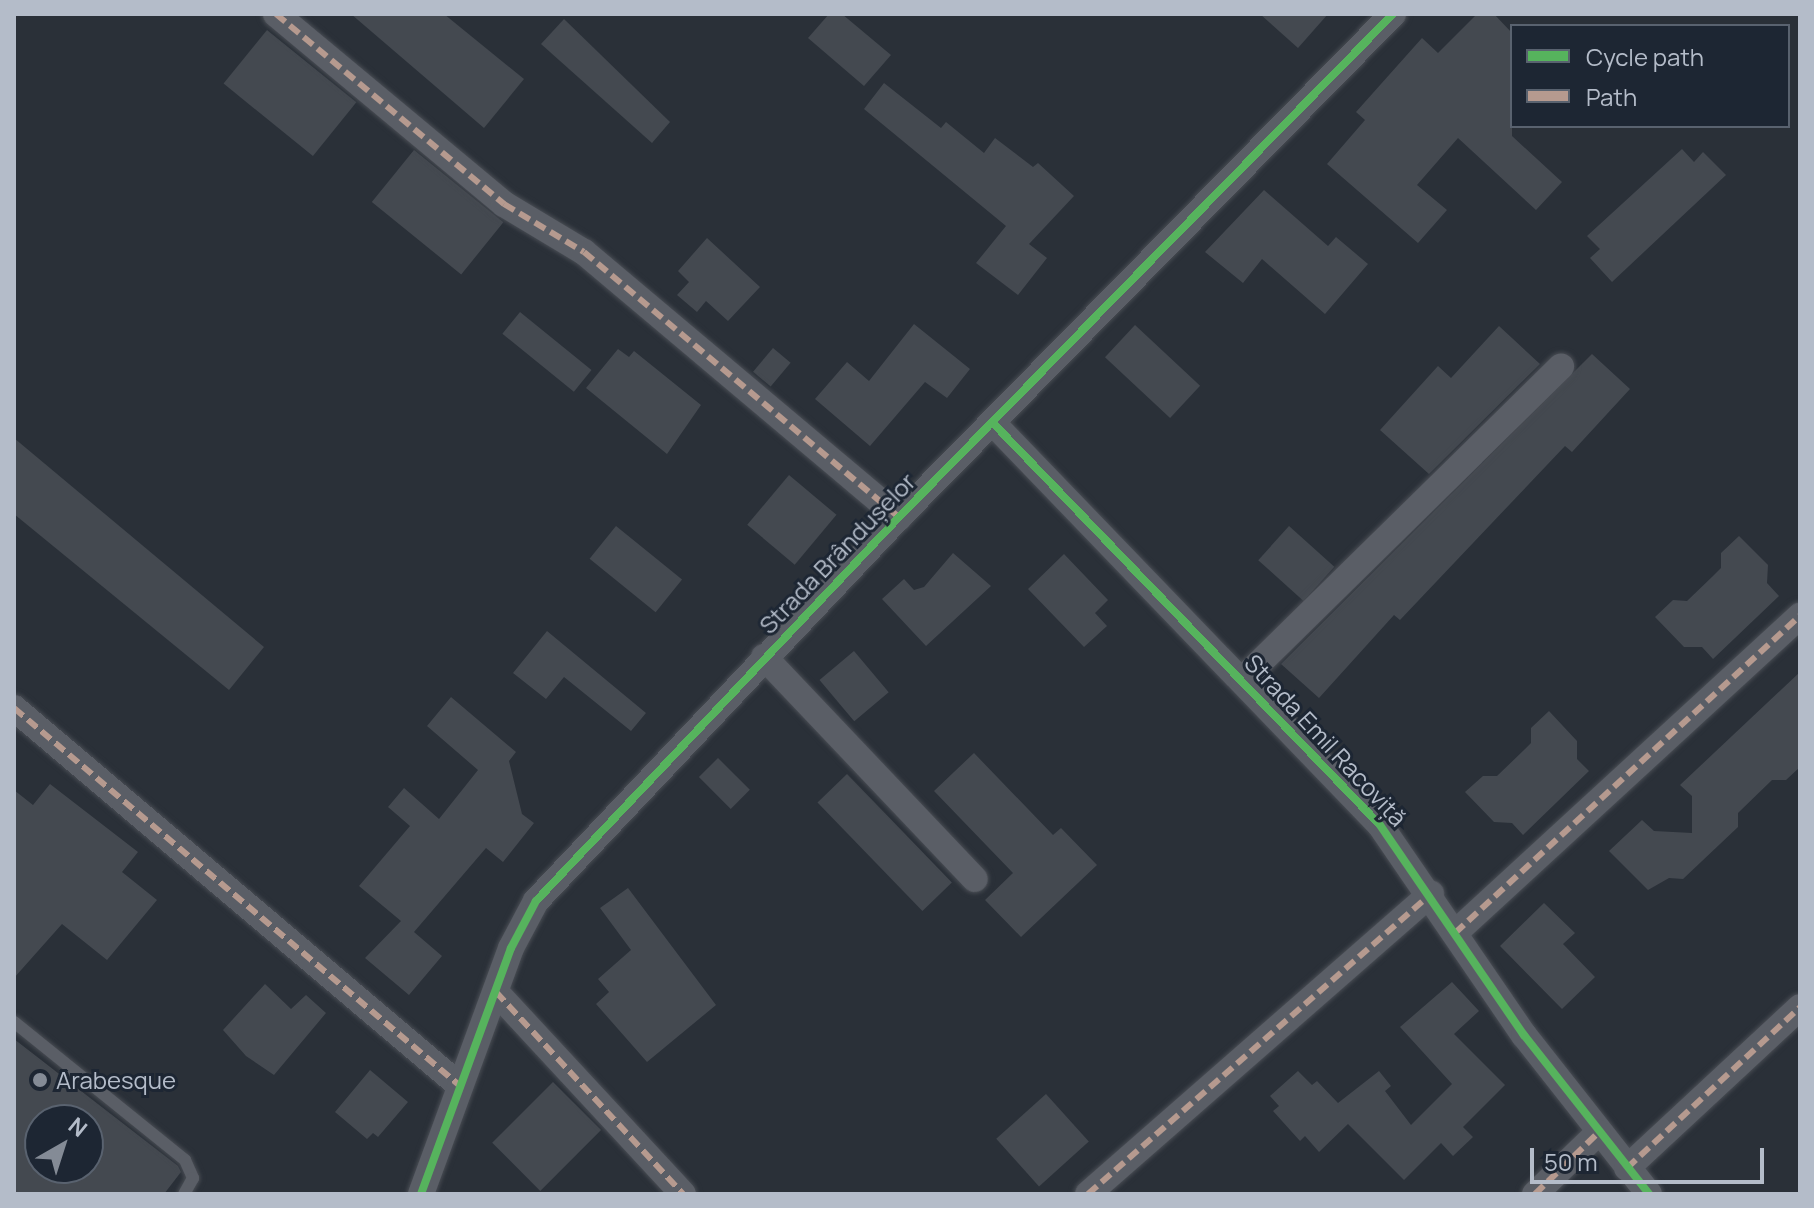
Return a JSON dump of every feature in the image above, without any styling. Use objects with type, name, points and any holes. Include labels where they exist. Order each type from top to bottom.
[{"type":"street","points":[[276,14],[504,204],[584,252],[899,517]]},
{"type":"street","name":"Strada Brândușelor","points":[[421,1194],[511,948],[536,901],[899,517],[1393,14]]},
{"type":"street","points":[[1243,679],[1561,366]]},
{"type":"street","name":"Strada Emil Racoviță","points":[[992,422],[1243,679],[1380,825],[1598,1133],[1649,1194]]},
{"type":"street","points":[[1455,933],[1800,616]]},
{"type":"street","points":[[764,657],[975,879]]},
{"type":"street","points":[[14,708],[459,1085]]},
{"type":"street","points":[[1088,1194],[1431,894]]},
{"type":"street","points":[[496,992],[683,1194]]},
{"type":"street","points":[[1627,1168],[1800,1007]]},
{"type":"street","points":[[1535,1194],[1598,1133]]},
{"type":"lane","points":[[14,1022],[185,1160],[193,1178],[184,1194]]},
{"type":"building","points":[[351,14],[444,14],[524,79],[484,128]]},
{"type":"building","points":[[829,14],[842,14],[891,55],[864,86],[808,38]]},
{"type":"building","points":[[1260,14],[1328,14],[1298,48]]},
{"type":"building","points":[[1477,14],[1494,14],[1510,31],[1512,136],[1562,182],[1536,210],[1458,138],[1417,185],[1447,210],[1418,243],[1327,164],[1365,120],[1356,112],[1422,38],[1438,53]]},
{"type":"building","points":[[564,19],[670,122],[652,143],[541,44]]},
{"type":"building","points":[[267,30],[356,102],[313,156],[224,84]]},
{"type":"building","points":[[884,83],[941,128],[946,122],[984,153],[995,138],[1033,167],[1038,163],[1074,196],[1029,244],[1047,258],[1018,295],[976,263],[1006,226],[864,109]]},
{"type":"building","points":[[1682,149],[1694,162],[1703,152],[1726,175],[1612,282],[1590,258],[1600,249],[1587,236]]},
{"type":"building","points":[[414,150],[503,222],[461,274],[372,202]]},
{"type":"building","points":[[1264,190],[1328,246],[1336,237],[1368,264],[1325,314],[1262,259],[1243,283],[1205,252]]},
{"type":"building","points":[[707,238],[760,287],[728,321],[706,301],[697,312],[677,295],[689,282],[678,271]]},
{"type":"building","points":[[520,312],[591,370],[574,392],[502,334]]},
{"type":"building","points":[[914,324],[970,369],[947,398],[925,382],[870,446],[815,399],[847,362],[869,381]]},
{"type":"building","points":[[1135,325],[1200,386],[1170,418],[1105,357]]},
{"type":"building","points":[[1499,326],[1540,364],[1429,474],[1380,430],[1438,366],[1451,378]]},
{"type":"building","points":[[773,348],[791,363],[771,387],[753,372]]},
{"type":"building","points":[[618,349],[629,357],[634,351],[701,405],[667,454],[586,388]]},
{"type":"building","points":[[1592,354],[1630,389],[1572,452],[1565,446],[1400,620],[1394,615],[1319,698],[1281,664]]},
{"type":"building","points":[[14,438],[264,647],[229,690],[14,514]]},
{"type":"building","points":[[789,475],[836,515],[795,565],[747,525]]},
{"type":"building","points":[[616,526],[682,579],[656,612],[590,559]]},
{"type":"building","points":[[1289,526],[1334,567],[1304,601],[1258,560]]},
{"type":"building","points":[[1739,536],[1768,565],[1767,583],[1779,596],[1713,659],[1702,647],[1684,647],[1655,617],[1673,600],[1687,601],[1713,576],[1721,568],[1721,553]]},
{"type":"building","points":[[953,553],[991,586],[926,646],[882,599],[904,579],[914,590],[924,587]]},
{"type":"building","points":[[1064,554],[1108,600],[1095,613],[1107,626],[1084,647],[1028,589]]},
{"type":"building","points":[[547,631],[646,713],[631,731],[564,677],[546,699],[513,673]]},
{"type":"building","points":[[854,651],[889,692],[854,721],[820,680]]},
{"type":"building","points":[[1800,672],[1800,767],[1786,780],[1772,780],[1738,813],[1738,827],[1683,879],[1669,878],[1648,890],[1609,851],[1642,820],[1654,831],[1692,833],[1692,796],[1680,785]]},
{"type":"building","points":[[451,697],[516,752],[509,761],[522,814],[534,823],[503,862],[486,848],[414,932],[442,956],[409,995],[365,958],[401,921],[359,886],[410,826],[388,807],[404,788],[439,819],[478,770],[427,726]]},
{"type":"building","points":[[1549,711],[1577,741],[1577,759],[1589,771],[1523,835],[1512,823],[1494,822],[1465,792],[1483,776],[1497,776],[1524,750],[1531,743],[1531,728]]},
{"type":"building","points":[[974,753],[1053,835],[1061,828],[1097,865],[1021,937],[985,900],[1013,873],[934,791]]},
{"type":"building","points":[[718,758],[750,790],[731,809],[699,777]]},
{"type":"building","points":[[847,774],[952,883],[922,911],[818,802]]},
{"type":"building","points":[[50,784],[138,852],[122,872],[157,900],[107,960],[62,924],[14,978],[14,790],[33,805]]},
{"type":"building","points":[[628,888],[716,1005],[647,1062],[596,1004],[609,992],[598,979],[631,950],[600,908]]},
{"type":"building","points":[[1544,903],[1575,933],[1563,944],[1595,977],[1562,1009],[1500,946]]},
{"type":"building","points":[[1452,982],[1479,1011],[1454,1034],[1505,1085],[1463,1127],[1473,1137],[1453,1156],[1441,1143],[1404,1180],[1348,1124],[1319,1152],[1305,1136],[1300,1141],[1273,1111],[1279,1106],[1270,1096],[1298,1071],[1312,1085],[1317,1081],[1338,1103],[1379,1071],[1391,1086],[1385,1091],[1411,1125],[1452,1084],[1400,1027]]},
{"type":"building","points":[[265,984],[291,1009],[306,995],[326,1013],[274,1075],[246,1056],[223,1030]]},
{"type":"building","name":"Arabesque","points":[[14,1039],[98,1104],[24,1104],[24,1184],[104,1184],[104,1109],[178,1166],[181,1172],[164,1194],[14,1194]]},
{"type":"building","points":[[370,1070],[408,1102],[378,1137],[373,1133],[367,1139],[335,1112]]},
{"type":"building","points":[[553,1082],[601,1130],[540,1191],[492,1143]]},
{"type":"building","points":[[1046,1094],[1089,1142],[1039,1186],[996,1139]]},
{"type":"marked path","points":[[276,14],[504,204],[584,252],[899,517]]},
{"type":"marked path","points":[[1455,933],[1800,616]]},
{"type":"marked path","points":[[14,708],[459,1085]]},
{"type":"marked path","points":[[1088,1194],[1431,894]]},
{"type":"marked path","points":[[496,992],[683,1194]]},
{"type":"marked path","points":[[1627,1168],[1800,1007]]},
{"type":"marked path","points":[[1535,1194],[1598,1133]]},
{"type":"cycle path","points":[[421,1194],[511,948],[536,901],[899,517],[1393,14]]},
{"type":"cycle path","points":[[992,422],[1380,825],[1524,1035],[1649,1194]]},
{"type":"place","name":"Arabesque","points":[[40,1080]]}]
